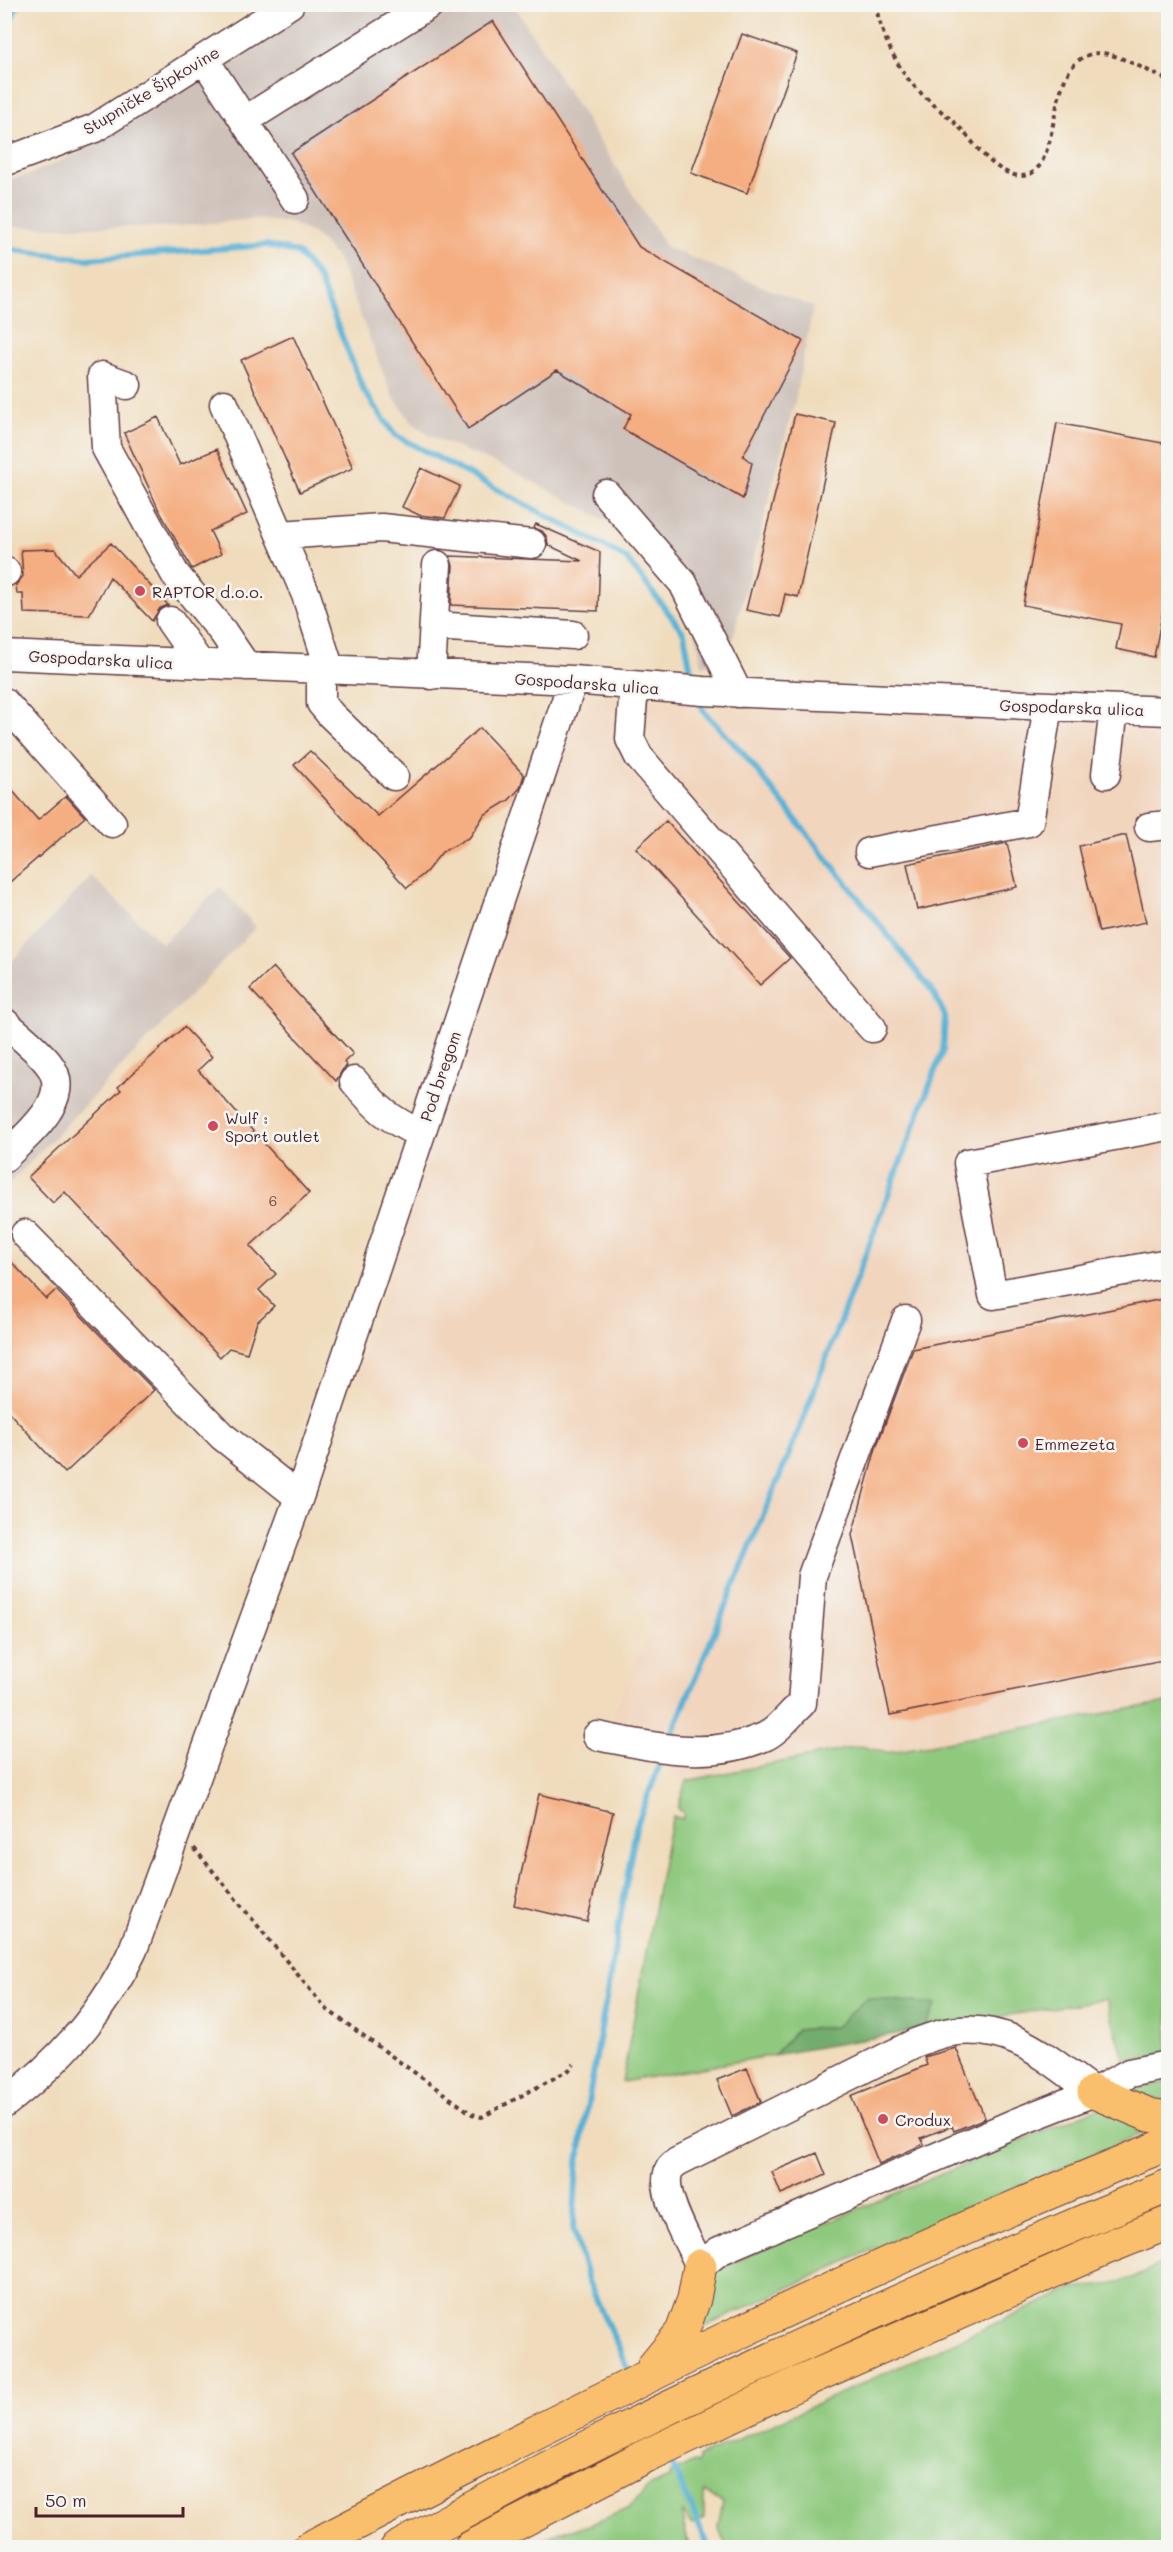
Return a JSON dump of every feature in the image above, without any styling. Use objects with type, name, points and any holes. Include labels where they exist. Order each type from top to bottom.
[{"type":"highway","points":[[1094,2092],[1149,2115],[1168,2118]]},
{"type":"highway","points":[[309,2547],[648,2375],[1038,2195],[1168,2144]]},
{"type":"highway","points":[[397,2547],[675,2406],[984,2262],[1168,2186]]},
{"type":"highway","points":[[470,2547],[646,2456],[810,2378],[1168,2223]]},
{"type":"highway","points":[[648,2375],[662,2354],[682,2332],[694,2299],[700,2266]]},
{"type":"street","name":"Stupničke Šipkovine","points":[[4,162],[95,128],[290,4]]},
{"type":"street","points":[[244,122],[430,4]]},
{"type":"street","points":[[204,59],[295,199]]},
{"type":"street","points":[[127,385],[102,376],[106,448],[175,574],[223,632],[246,666]]},
{"type":"street","points":[[224,404],[306,595],[326,670],[321,703],[331,716],[394,776]]},
{"type":"street","points":[[606,494],[683,583],[738,693]]},
{"type":"street","points":[[280,535],[381,528],[532,544]]},
{"type":"street","points":[[431,675],[437,565]]},
{"type":"street","points":[[170,621],[200,664]]},
{"type":"street","points":[[434,626],[573,635]]},
{"type":"street","name":"Gospodarska ulica","points":[[4,655],[573,680],[692,691],[1168,711]]},
{"type":"street","name":"Pod bregom","points":[[4,2104],[32,2083],[71,2045],[119,1979],[159,1879],[304,1484],[573,680]]},
{"type":"street","points":[[634,686],[630,739],[639,757],[872,1028]]},
{"type":"street","points":[[4,702],[112,823]]},
{"type":"street","points":[[869,852],[1029,822],[1048,706]]},
{"type":"street","points":[[1106,774],[1114,709]]},
{"type":"street","points":[[4,1022],[48,1063],[55,1074],[58,1088],[55,1100],[43,1117],[4,1158]]},
{"type":"street","points":[[354,1081],[376,1107],[389,1118],[420,1134]]},
{"type":"street","points":[[1168,1126],[968,1163],[993,1295],[1168,1263]]},
{"type":"street","points":[[25,1234],[222,1436],[304,1484]]},
{"type":"street","points":[[597,1736],[655,1747],[710,1752],[766,1736],[802,1703],[812,1576],[906,1320]]},
{"type":"street","points":[[1094,2092],[1020,2041],[998,2032],[949,2032],[915,2043],[677,2162],[668,2170],[666,2181],[669,2196],[700,2266],[719,2251],[1015,2123],[1094,2092],[1129,2073],[1168,2065]]},
{"type":"path","points":[[876,4],[880,22],[903,72],[990,161],[1014,175],[1022,176],[1040,167],[1063,84],[1070,70],[1089,54],[1103,53],[1168,80]]},
{"type":"path","points":[[190,1842],[325,2008],[472,2114],[482,2117],[497,2110],[569,2070],[574,2064]]},
{"type":"shaded area","points":[[317,5],[514,5],[666,247],[813,307],[795,401],[726,664],[702,665],[691,611],[634,535],[509,469],[430,436],[411,421],[392,395],[338,259],[316,235],[291,223],[254,219],[172,227],[12,227],[5,224],[4,180],[31,174],[79,152]]},
{"type":"shaded area","points":[[608,697],[1168,721],[1168,1702],[885,1753],[861,1746],[681,1782],[611,1718],[652,1625],[626,1575],[523,1490],[356,1379],[538,821],[573,722],[582,711],[599,699]]},
{"type":"shaded area","points":[[91,876],[162,944],[220,887],[256,927],[5,1188],[4,970]]},
{"type":"green space","points":[[1168,1702],[1168,2054],[1125,2061],[1106,1999],[924,2029],[936,2004],[867,1998],[835,2027],[797,2030],[774,2055],[622,2082],[667,1840],[673,1816],[682,1819],[684,1814],[678,1808],[686,1781],[861,1746],[886,1753]]},
{"type":"green space","points":[[867,1998],[936,2004],[924,2029],[774,2055],[797,2030],[835,2027]]},
{"type":"green space","points":[[1137,2081],[1151,2086],[1168,2081],[1168,2103],[1122,2089]]},
{"type":"green space","points":[[1103,2106],[1149,2130],[860,2255],[704,2327],[701,2324],[714,2270]]},
{"type":"green space","points":[[1168,2257],[1168,2547],[726,2547],[718,2527],[723,2502],[704,2492],[704,2518],[692,2525],[681,2512],[689,2547],[529,2547],[558,2532],[590,2525],[629,2508],[647,2488],[669,2478],[670,2474],[694,2462],[698,2463],[699,2457],[1072,2289],[1110,2284],[1135,2277],[1147,2272]]},
{"type":"building","points":[[493,21],[639,247],[803,341],[743,456],[752,463],[743,499],[623,429],[631,414],[557,370],[468,429],[291,153]]},
{"type":"building","points":[[742,34],[797,53],[747,193],[691,173]]},
{"type":"building","points":[[293,336],[353,468],[300,492],[241,360]]},
{"type":"building","points":[[795,414],[836,423],[798,597],[785,594],[780,617],[746,610]]},
{"type":"building","points":[[158,417],[180,465],[217,449],[247,514],[210,531],[221,554],[192,569],[158,508],[124,433]]},
{"type":"building","points":[[1057,423],[1168,444],[1168,583],[1154,657],[1116,649],[1121,624],[1023,605]]},
{"type":"building","points":[[421,468],[460,486],[445,518],[419,515],[402,507]]},
{"type":"building","points":[[536,524],[600,552],[598,611],[451,605],[453,566],[450,556],[582,561],[548,545],[547,537],[542,531],[534,528]]},
{"type":"building","points":[[111,543],[168,605],[160,608],[152,621],[110,577],[89,615],[24,613],[23,594],[17,594],[16,585],[23,576],[21,550],[55,549],[76,575]]},
{"type":"building","points":[[480,728],[524,775],[520,788],[509,800],[484,815],[470,837],[442,852],[426,872],[407,888],[294,765],[310,751],[378,816]]},
{"type":"building","points":[[4,781],[38,820],[66,796],[85,817],[4,887]]},
{"type":"building","points":[[666,821],[790,958],[760,985],[636,848]]},
{"type":"building","points":[[1126,835],[1146,922],[1099,932],[1079,846]]},
{"type":"building","points":[[1007,843],[1017,887],[917,910],[907,864]]},
{"type":"building","points":[[273,967],[353,1054],[344,1062],[347,1066],[336,1081],[250,989]]},
{"type":"building","points":[[184,1027],[212,1057],[198,1070],[309,1193],[250,1246],[276,1274],[259,1290],[274,1306],[257,1322],[247,1353],[229,1348],[220,1357],[65,1192],[53,1203],[28,1177],[121,1090],[118,1087]]},
{"type":"building","points":[[4,1254],[46,1299],[56,1290],[154,1390],[65,1473],[4,1407]]},
{"type":"building","name":"Emmezeta","points":[[1168,1298],[1168,1659],[890,1715],[852,1535],[876,1448],[913,1349]]},
{"type":"building","points":[[539,1794],[613,1812],[587,1922],[514,1905]]},
{"type":"building","points":[[956,2048],[985,2118],[954,2131],[952,2126],[921,2138],[924,2144],[879,2164],[851,2096],[927,2065],[924,2057]]},
{"type":"building","points":[[747,2068],[761,2102],[732,2116],[717,2080]]},
{"type":"building","points":[[817,2153],[826,2175],[781,2194],[772,2172]]},
{"type":"waterway","points":[[4,35],[18,4]]},
{"type":"waterway","points":[[4,249],[87,259],[267,245],[298,253],[318,277],[364,391],[395,435],[626,558],[684,633],[693,683]]},
{"type":"waterway","points":[[669,1741],[801,1425],[943,1050],[945,1016],[934,993],[743,753],[704,712],[699,699]]},
{"type":"waterway","points":[[631,2375],[588,2281],[573,2227],[577,2167],[636,1827],[663,1756]]},
{"type":"waterway","points":[[668,2455],[709,2548]]},
{"type":"place","name":"RAPTOR d.o.o.","points":[[140,591]]},
{"type":"place","name":"Wulf : Sport outlet","points":[[213,1126]]},
{"type":"place","name":"Emmezeta","points":[[1023,1443]]},
{"type":"place","name":"Crodux","points":[[883,2119]]}]
